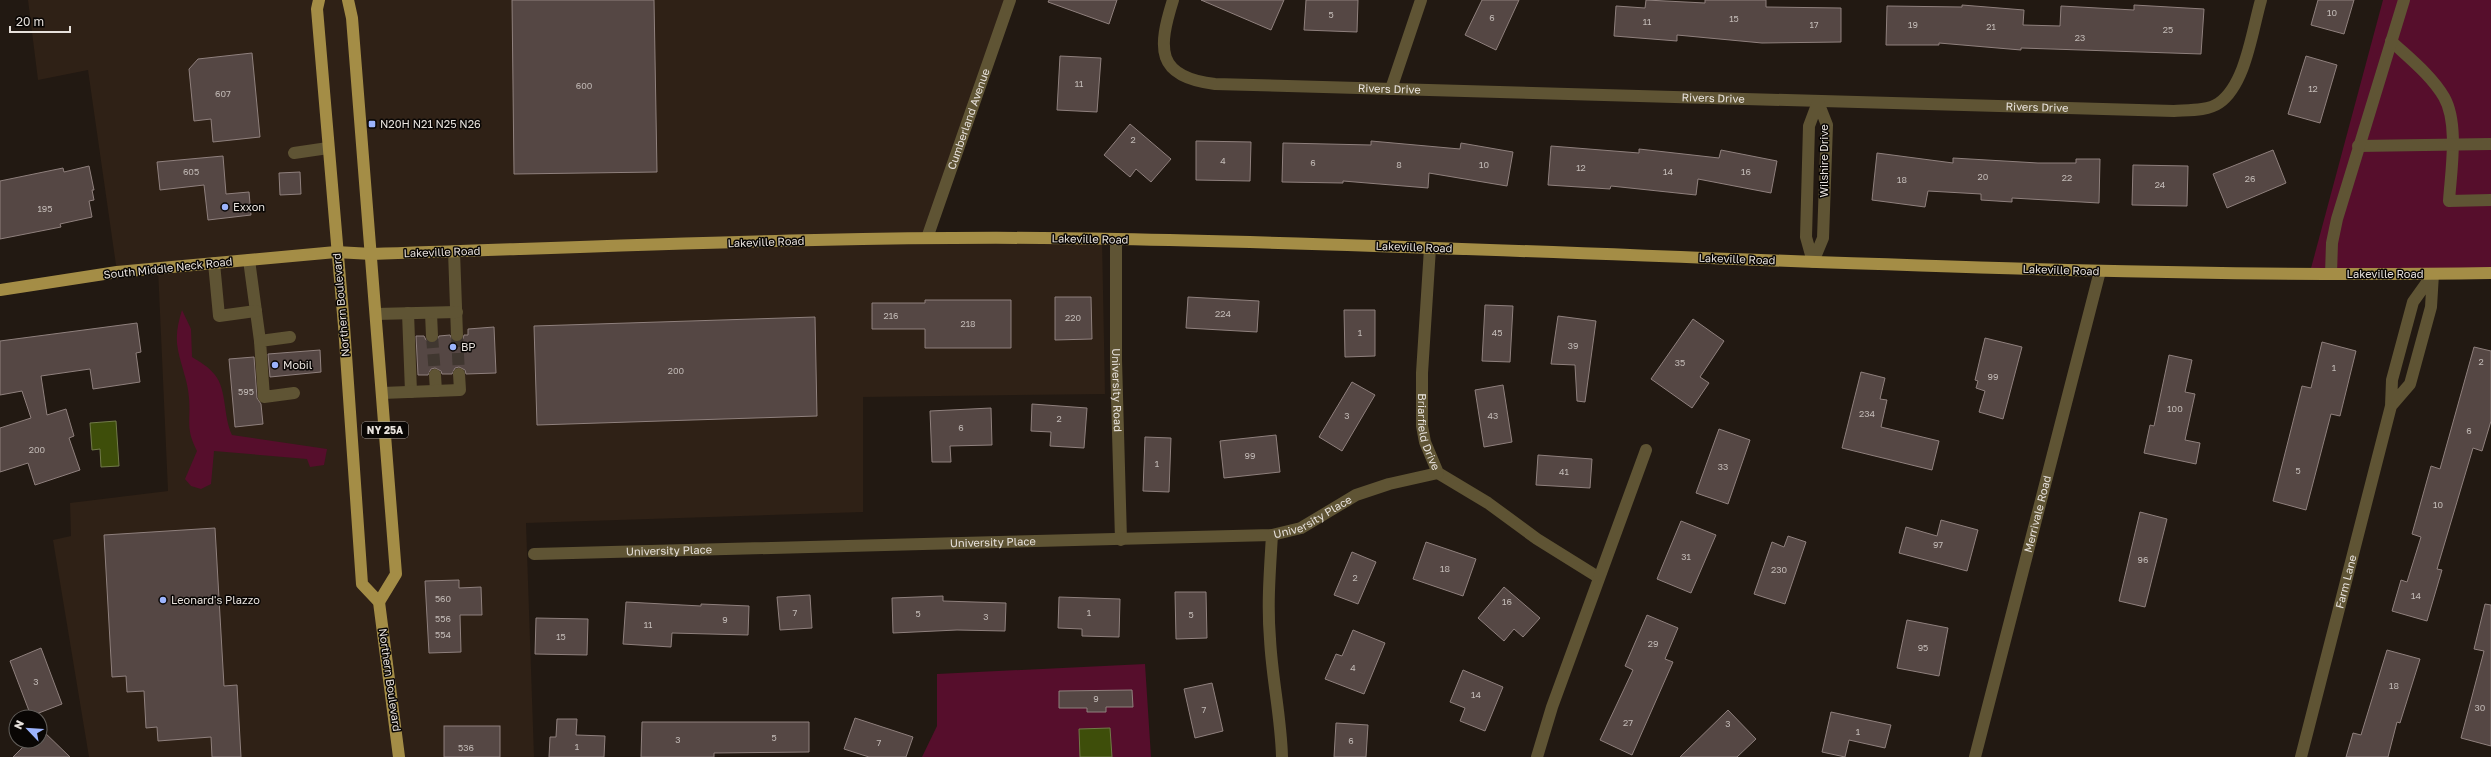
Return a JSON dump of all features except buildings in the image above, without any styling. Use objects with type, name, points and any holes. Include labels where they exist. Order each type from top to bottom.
[{"type":"main road","name":"Northern Boulevard","points":[[320,0],[317,9],[336,252],[344,326],[362,584],[379,602],[399,757]]},
{"type":"main road","name":"NY 25A","points":[[348,0],[352,18],[372,254],[396,574],[379,602]]},
{"type":"main road","name":"Lakeville Road","points":[[336,252],[372,254],[927,238],[1116,239],[1430,248],[2100,271],[2331,274],[2491,273]]},
{"type":"main road","name":"South Middle Neck Road","points":[[0,290],[117,272],[336,252]]},
{"type":"street","name":"Cumberland Avenue","points":[[927,238],[1010,0]]},
{"type":"street","name":"Rivers Drive","points":[[1173,0],[1162,42],[1164,54],[1171,66],[1186,78],[1215,84],[2174,111],[2197,110],[2218,104],[2232,91],[2242,70],[2261,0]]},
{"type":"street","points":[[1391,88],[1421,0]]},
{"type":"street","points":[[2331,274],[2334,231],[2358,146],[2404,0]]},
{"type":"street","points":[[2391,41],[2420,67],[2444,97],[2452,124],[2450,201],[2491,200]]},
{"type":"street","name":"Wilshire Drive","points":[[1813,262],[1806,237],[1806,214],[1809,126],[1818,102]]},
{"type":"street","name":"Wilshire Drive","points":[[1813,262],[1823,238],[1827,125],[1818,102]]},
{"type":"street","points":[[2358,146],[2491,144]]},
{"type":"street","points":[[294,153],[328,148]]},
{"type":"street","name":"University Road","points":[[1116,239],[1116,368],[1121,540]]},
{"type":"street","name":"Briarfield Drive","points":[[1430,248],[1422,373],[1422,426],[1425,442],[1438,473],[1488,503],[1537,539],[1598,577]]},
{"type":"street","points":[[454,251],[457,335]]},
{"type":"street","points":[[249,260],[260,341],[264,397],[294,393]]},
{"type":"street","points":[[214,263],[219,316],[256,311]]},
{"type":"street","name":"Merrivale Road","points":[[1975,757],[2100,271]]},
{"type":"street","name":"Farm Lane","points":[[2391,406],[2410,384],[2431,306],[2433,274]]},
{"type":"street","name":"Farm Lane","points":[[2301,757],[2391,406],[2392,380],[2413,302],[2433,274]]},
{"type":"street","points":[[376,314],[456,312]]},
{"type":"street","points":[[408,313],[411,392]]},
{"type":"street","points":[[431,313],[432,336]]},
{"type":"street","points":[[260,341],[290,337]]},
{"type":"street","points":[[382,393],[460,390],[459,374]]},
{"type":"street","points":[[435,375],[436,391]]},
{"type":"street","points":[[1537,757],[1552,707],[1598,577],[1646,450]]},
{"type":"street","name":"University Place","points":[[534,554],[1272,535],[1300,528],[1356,495],[1389,484],[1438,473]]},
{"type":"street","points":[[1272,535],[1268,598],[1270,640],[1281,723],[1282,757]]},
{"type":"shaded area","points":[[28,0],[1012,0],[927,238],[1102,239],[1105,394],[863,397],[863,512],[526,523],[534,757],[89,757],[53,540],[71,536],[70,503],[168,491],[158,268],[117,272],[88,70],[38,80]]},
{"type":"shaded area","points":[[2383,0],[2491,0],[2491,271],[2310,272]]},
{"type":"shaded area","points":[[182,310],[191,329],[192,357],[210,370],[219,381],[227,420],[232,435],[327,449],[324,465],[310,467],[307,459],[214,451],[211,484],[201,489],[191,486],[185,479],[197,451],[191,436],[188,392],[177,345],[177,330]]},
{"type":"shaded area","points":[[116,421],[119,466],[101,467],[100,449],[92,450],[90,423]]},
{"type":"shaded area","points":[[1145,664],[1151,757],[922,757],[937,726],[937,674]]},
{"type":"shaded area","points":[[1110,728],[1112,757],[1080,757],[1079,729]]},
{"type":"tunnel","points":[[457,335],[459,374]]},
{"type":"tunnel","points":[[432,336],[435,375]]},
{"type":"place","name":"N20H N21 N25 N26","points":[[372,124]]},
{"type":"place","name":"Exxon","points":[[225,207]]},
{"type":"place","name":"BP","points":[[453,347]]},
{"type":"place","name":"Mobil","points":[[275,365]]},
{"type":"place","name":"Leonard's Plazzo","points":[[163,600]]}]
